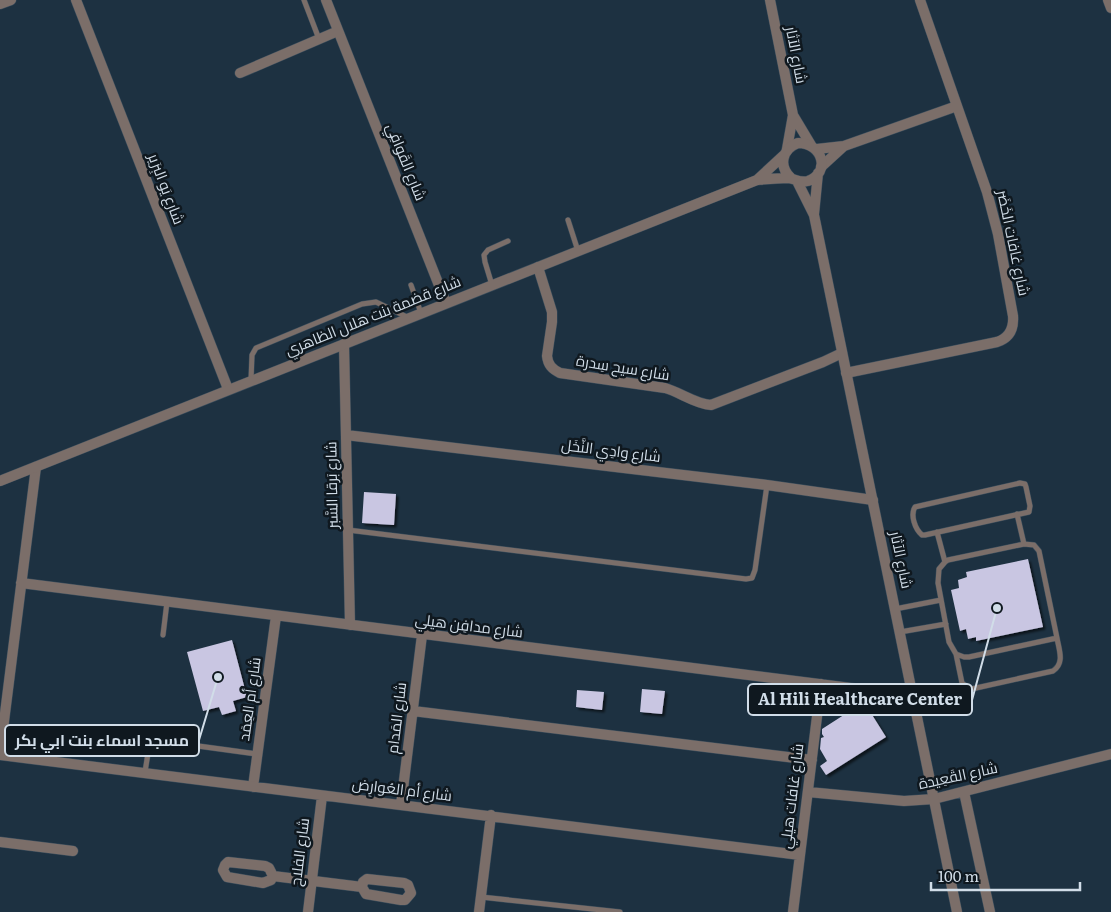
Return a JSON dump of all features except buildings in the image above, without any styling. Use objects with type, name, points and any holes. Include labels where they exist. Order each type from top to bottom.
[{"type":"street","points":[[0,4],[11,0]]},
{"type":"street","name":"شارع يَو البِرَير","points":[[76,0],[228,389]]},
{"type":"street","name":"شارع القَوافِي","points":[[326,0],[446,303]]},
{"type":"street","name":"شارع الآثار","points":[[770,0],[793,115],[814,147]]},
{"type":"street","name":"شارع غافات الخَضَر","points":[[846,373],[997,342],[1006,338],[1012,330],[1013,316],[994,216],[920,0]]},
{"type":"street","points":[[1108,0],[1111,8]]},
{"type":"street","points":[[240,73],[338,31]]},
{"type":"street","points":[[844,146],[809,180],[794,179],[784,168],[785,152],[798,143],[814,147],[844,146],[957,106]]},
{"type":"street","name":"شارع الآثار","points":[[785,152],[793,115]]},
{"type":"street","points":[[814,147],[820,155],[819,170]]},
{"type":"street","name":"شارع قضمة بنت هلال الظاهري","points":[[757,180],[785,152]]},
{"type":"street","name":"شارع الآثار","points":[[814,215],[819,170]]},
{"type":"street","name":"شارع قضمة بنت هلال الظاهري","points":[[0,480],[757,180],[794,179]]},
{"type":"street","name":"شارع الآثار","points":[[794,179],[814,215],[957,912]]},
{"type":"street","name":"شارع سيح سِدرة","points":[[538,267],[552,312],[548,362],[555,371],[560,373],[665,388],[699,403],[711,405],[842,353]]},
{"type":"street","name":"شارع بَرقا السَّبر","points":[[344,344],[350,625]]},
{"type":"street","name":"شارع وادِي النَّخَل","points":[[346,434],[767,485],[873,500]]},
{"type":"street","points":[[0,754],[3,692],[21,584],[36,467]]},
{"type":"street","name":"شارع مدافِن هيلي","points":[[21,584],[914,696]]},
{"type":"street","name":"شارع أم العِمَد","points":[[254,786],[276,616]]},
{"type":"street","name":"شارع المَدام","points":[[401,805],[422,635]]},
{"type":"street","name":"شارع غافات هيلي","points":[[793,912],[821,684]]},
{"type":"street","points":[[413,711],[812,760]]},
{"type":"street","name":"شارع أم العُوارِض","points":[[0,754],[800,855]]},
{"type":"street","name":"شارع القَعِيدة","points":[[808,792],[904,801],[934,799],[1111,754]]},
{"type":"street","points":[[964,792],[990,912]]},
{"type":"street","name":"شارع الفلاح","points":[[308,912],[322,796]]},
{"type":"street","points":[[480,912],[491,815]]},
{"type":"street","points":[[0,842],[73,851]]},
{"type":"street","points":[[273,876],[362,887]]},
{"type":"lane","points":[[304,0],[319,39]]},
{"type":"lane","points":[[568,220],[578,252]]},
{"type":"lane","points":[[492,286],[484,255],[488,250],[508,241]]},
{"type":"lane","points":[[411,285],[421,313]]},
{"type":"lane","points":[[251,380],[252,355],[256,348],[362,304],[376,302],[409,318]]},
{"type":"lane","points":[[1022,483],[1026,487],[1029,512],[937,532],[926,535],[919,533],[913,516],[915,507],[1022,483]]},
{"type":"lane","points":[[348,530],[746,579],[752,578],[755,570],[767,485]]},
{"type":"lane","points":[[1018,514],[1024,544]]},
{"type":"lane","points":[[937,532],[945,562]]},
{"type":"lane","points":[[1024,544],[1034,545],[1039,551],[1057,638],[1060,663],[1054,671],[970,688],[962,683],[956,654],[949,642],[941,600],[939,569],[945,562],[1024,544]]},
{"type":"lane","points":[[895,609],[941,600]]},
{"type":"lane","points":[[163,635],[167,602]]},
{"type":"lane","points":[[900,632],[946,624]]},
{"type":"lane","points":[[956,654],[964,658],[1057,638]]},
{"type":"lane","points":[[145,772],[150,743],[154,740],[258,754]]},
{"type":"lane","points":[[481,897],[620,912]]},
{"type":"place","name":"Al Hili Healthcare Center","points":[[997,608]]},
{"type":"place","name":"مسجد اسماء بنت ابي بكر","points":[[218,677]]}]
